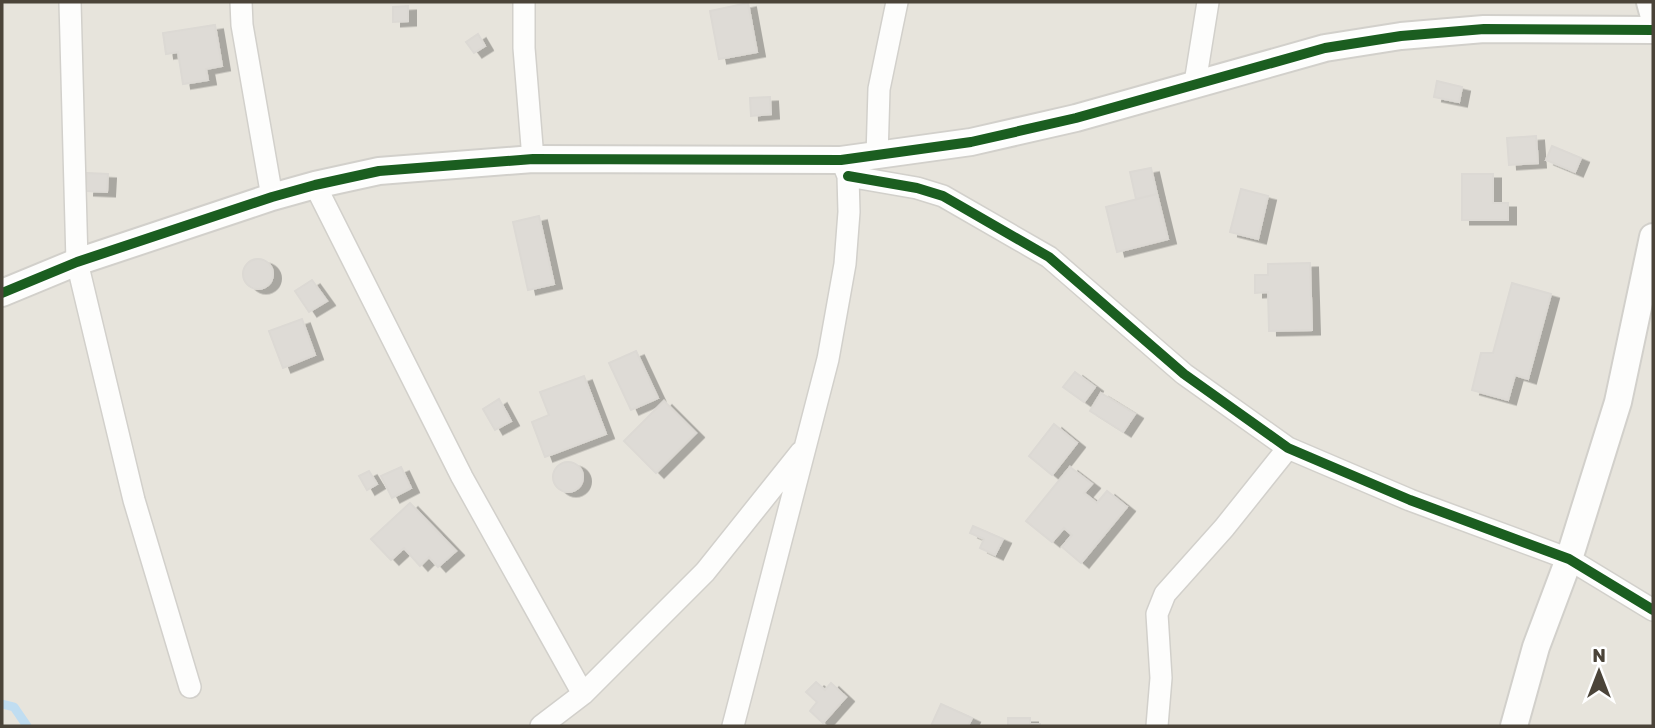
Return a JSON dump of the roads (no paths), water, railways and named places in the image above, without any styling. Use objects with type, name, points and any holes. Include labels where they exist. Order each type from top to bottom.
[{"type":"street","points":[[69,2],[77,262],[134,500],[190,687]]},
{"type":"street","points":[[241,2],[242,25],[272,197]]},
{"type":"street","points":[[524,2],[524,48],[533,159]]},
{"type":"street","points":[[877,157],[879,89],[897,2]]},
{"type":"street","points":[[1195,83],[1208,2]]},
{"type":"street","points":[[1650,2],[1653,13]]},
{"type":"street","points":[[845,168],[877,157],[985,139],[1076,118],[1325,48],[1401,36],[1484,29],[1653,30]]},
{"type":"street","points":[[2,293],[77,262],[272,197],[315,184],[379,171],[533,159],[845,168],[943,196],[1049,257],[1184,374],[1288,447],[1410,500],[1569,559],[1653,610]]},
{"type":"street","points":[[733,726],[828,359],[845,264],[849,212],[845,168]]},
{"type":"street","points":[[315,184],[462,477],[583,694]]},
{"type":"street","points":[[1514,726],[1536,647],[1569,559],[1618,402],[1653,237]]},
{"type":"street","points":[[1157,726],[1161,678],[1157,614],[1165,594],[1224,528],[1288,447]]},
{"type":"street","points":[[541,726],[583,694],[705,572],[804,448]]},
{"type":"waterway","points":[[2,704],[14,707],[27,726]]}]
